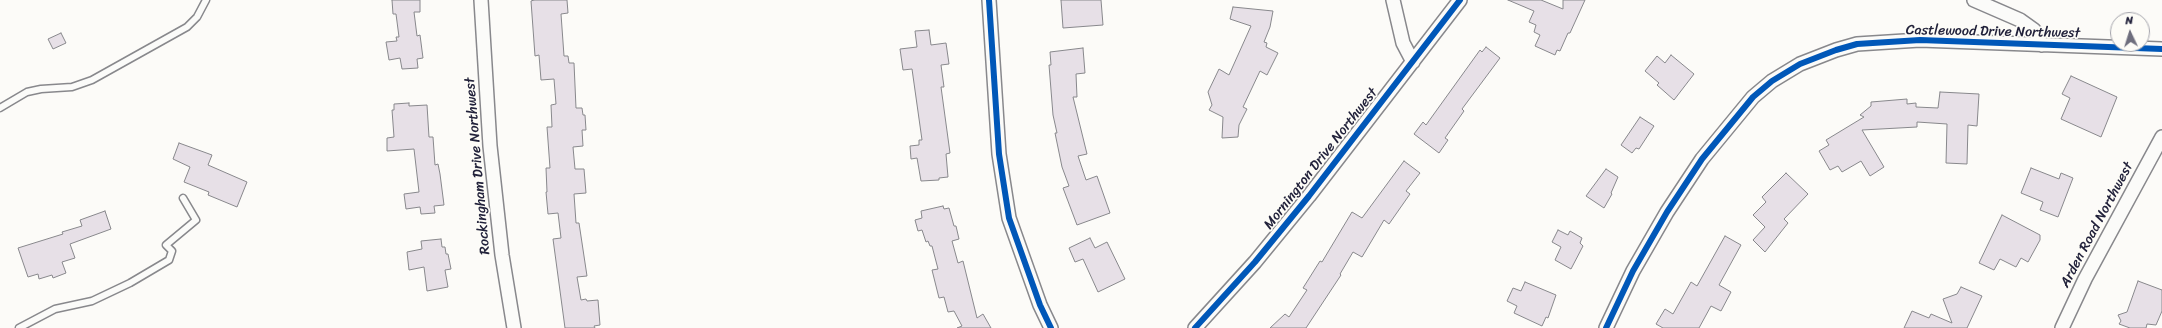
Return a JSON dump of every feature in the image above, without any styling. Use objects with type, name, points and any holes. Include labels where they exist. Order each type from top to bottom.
[{"type":"street","name":"Rockingham Drive Northwest","points":[[481,0],[490,146],[502,255],[514,328]]},
{"type":"street","points":[[989,0],[999,154],[1009,218],[1040,305],[1051,328]]},
{"type":"street","points":[[1393,0],[1403,43],[1412,62]]},
{"type":"street","name":"Mornington Drive Northwest","points":[[1195,328],[1255,262],[1309,196],[1460,0]]},
{"type":"street","points":[[1974,0],[2020,20],[2034,30],[2042,44]]},
{"type":"street","name":"Castlewood Drive Northwest","points":[[1606,328],[1633,271],[1666,212],[1722,133],[1753,97],[1772,81],[1800,64],[1836,50],[1858,44],[1920,40],[2162,49]]},
{"type":"street","name":"Arden Road Northwest","points":[[2062,328],[2085,280],[2162,137]]},
{"type":"lane","points":[[0,108],[27,92],[41,89],[72,87],[92,80],[187,27],[197,16],[206,0]]},
{"type":"lane","points":[[19,328],[55,309],[98,298],[130,284],[169,260],[172,251],[166,245],[196,220],[184,198]]},
{"type":"building","points":[[392,0],[420,0],[420,12],[414,12],[417,36],[420,35],[423,58],[417,59],[418,68],[402,69],[400,58],[389,60],[386,42],[397,41],[396,37],[399,37],[396,14],[393,14]]},
{"type":"building","points":[[567,0],[568,13],[561,14],[564,56],[568,56],[569,63],[574,63],[576,108],[582,108],[583,115],[585,115],[586,130],[582,130],[583,146],[573,147],[575,169],[584,169],[586,193],[574,194],[576,223],[579,223],[587,276],[577,277],[581,300],[598,300],[600,325],[594,326],[595,328],[565,328],[553,239],[561,238],[558,213],[548,214],[546,192],[546,168],[550,168],[547,127],[552,127],[551,105],[556,104],[554,79],[541,80],[539,55],[535,56],[531,1]]},
{"type":"building","points":[[1061,0],[1101,0],[1103,25],[1063,28]]},
{"type":"building","points":[[1508,0],[1541,0],[1563,9],[1563,0],[1585,0],[1570,33],[1568,33],[1560,51],[1557,50],[1555,55],[1535,46],[1540,35],[1534,32],[1536,25],[1529,22],[1534,11]]},
{"type":"building","points":[[1233,7],[1273,11],[1270,27],[1264,42],[1267,43],[1266,47],[1278,53],[1267,75],[1260,71],[1243,107],[1247,109],[1239,125],[1238,137],[1222,138],[1223,117],[1209,110],[1212,105],[1208,92],[1219,69],[1229,75],[1251,26],[1230,19]]},
{"type":"building","points":[[929,30],[931,45],[946,43],[949,64],[941,65],[944,87],[941,87],[950,153],[946,154],[948,177],[939,178],[939,180],[921,181],[917,158],[911,159],[910,146],[919,145],[919,140],[922,140],[912,69],[903,70],[900,49],[917,47],[915,31]]},
{"type":"building","points":[[61,33],[66,43],[53,49],[48,39]]},
{"type":"building","points":[[1486,47],[1500,58],[1462,109],[1464,111],[1445,138],[1448,140],[1439,153],[1414,134],[1423,122],[1426,125],[1480,50],[1482,52]]},
{"type":"building","points":[[1083,48],[1085,73],[1076,74],[1077,97],[1073,97],[1087,154],[1078,156],[1086,180],[1097,176],[1110,213],[1077,225],[1063,188],[1069,186],[1062,167],[1055,133],[1057,133],[1053,115],[1049,65],[1051,65],[1050,52]]},
{"type":"building","points":[[1671,55],[1694,74],[1674,100],[1657,85],[1659,83],[1645,71],[1657,56],[1665,63]]},
{"type":"building","points":[[2071,76],[2117,97],[2101,137],[2061,119],[2070,98],[2062,94]]},
{"type":"building","points":[[1940,92],[1979,94],[1977,126],[1968,125],[1967,164],[1946,163],[1947,124],[1917,122],[1917,127],[1862,130],[1884,167],[1870,176],[1861,161],[1842,172],[1838,166],[1830,170],[1819,151],[1829,145],[1826,140],[1864,117],[1860,115],[1871,106],[1871,102],[1907,99],[1907,104],[1916,103],[1916,107],[1938,108]]},
{"type":"building","points":[[409,103],[409,106],[427,105],[429,137],[433,137],[435,165],[438,164],[444,205],[434,206],[435,213],[421,214],[420,207],[406,209],[404,194],[419,192],[414,149],[387,151],[387,138],[394,137],[392,110],[394,110],[394,104]]},
{"type":"building","points":[[1640,117],[1654,126],[1639,149],[1636,148],[1632,153],[1621,145]]},
{"type":"building","points":[[179,143],[212,155],[208,165],[247,182],[237,207],[208,195],[209,192],[184,182],[190,167],[173,159]]},
{"type":"building","points":[[1404,161],[1420,173],[1406,191],[1410,194],[1389,224],[1384,220],[1362,257],[1353,252],[1340,274],[1341,275],[1306,328],[1270,328],[1285,314],[1289,317],[1307,290],[1303,288],[1320,261],[1322,262],[1352,212],[1362,218]]},
{"type":"building","points":[[2031,168],[2059,179],[2061,173],[2073,178],[2058,217],[2040,210],[2043,202],[2021,193]]},
{"type":"building","points":[[1606,169],[1618,177],[1611,193],[1612,194],[1604,208],[1586,196]]},
{"type":"building","points":[[1786,173],[1808,194],[1784,219],[1788,223],[1765,252],[1753,240],[1765,227],[1753,215],[1766,202],[1762,197]]},
{"type":"building","points":[[943,206],[944,209],[949,208],[954,226],[956,226],[959,239],[952,241],[958,263],[963,261],[977,318],[983,314],[991,328],[957,328],[962,326],[954,311],[948,312],[944,297],[939,298],[932,270],[938,269],[932,246],[930,246],[928,241],[926,242],[922,230],[918,231],[915,220],[922,218],[921,211]]},
{"type":"building","points":[[105,211],[111,229],[70,244],[75,258],[62,262],[66,273],[53,278],[52,275],[39,279],[38,274],[28,277],[18,248],[63,234],[62,232],[82,226],[80,220]]},
{"type":"building","points":[[2002,215],[2040,235],[2040,240],[2028,262],[2021,258],[2016,267],[2000,259],[1994,270],[1979,263]]},
{"type":"building","points":[[1558,230],[1568,235],[1570,231],[1582,238],[1580,243],[1583,246],[1571,269],[1555,260],[1561,247],[1552,242]]},
{"type":"building","points":[[1725,236],[1741,245],[1719,285],[1731,292],[1721,311],[1711,306],[1699,328],[1663,328],[1656,324],[1665,309],[1673,314],[1691,282],[1697,286]]},
{"type":"building","points":[[1090,238],[1095,248],[1107,242],[1125,279],[1098,292],[1083,259],[1075,262],[1069,248]]},
{"type":"building","points":[[441,239],[442,247],[445,247],[446,254],[448,254],[451,269],[445,270],[448,287],[427,291],[424,267],[409,270],[407,252],[422,249],[421,241]]},
{"type":"building","points":[[2138,281],[2162,290],[2162,311],[2156,325],[2147,324],[2146,328],[2130,328],[2119,324],[2121,321],[2118,315],[2127,312]]},
{"type":"building","points":[[1525,282],[1556,295],[1548,318],[1546,317],[1542,326],[1514,313],[1517,306],[1507,301],[1513,288],[1521,291]]},
{"type":"building","points":[[1961,287],[1982,296],[1967,328],[1904,328],[1912,311],[1929,318],[1931,314],[1952,323],[1943,299],[1957,294]]},
{"type":"cycle path","points":[[989,0],[999,154],[1009,218],[1040,305],[1051,328]]},
{"type":"cycle path","points":[[1195,328],[1255,262],[1309,196],[1460,0]]},
{"type":"cycle path","points":[[1606,328],[1633,271],[1667,212],[1702,159],[1753,97],[1772,81],[1800,64],[1836,50],[1857,44],[1920,40],[2162,49]]}]
